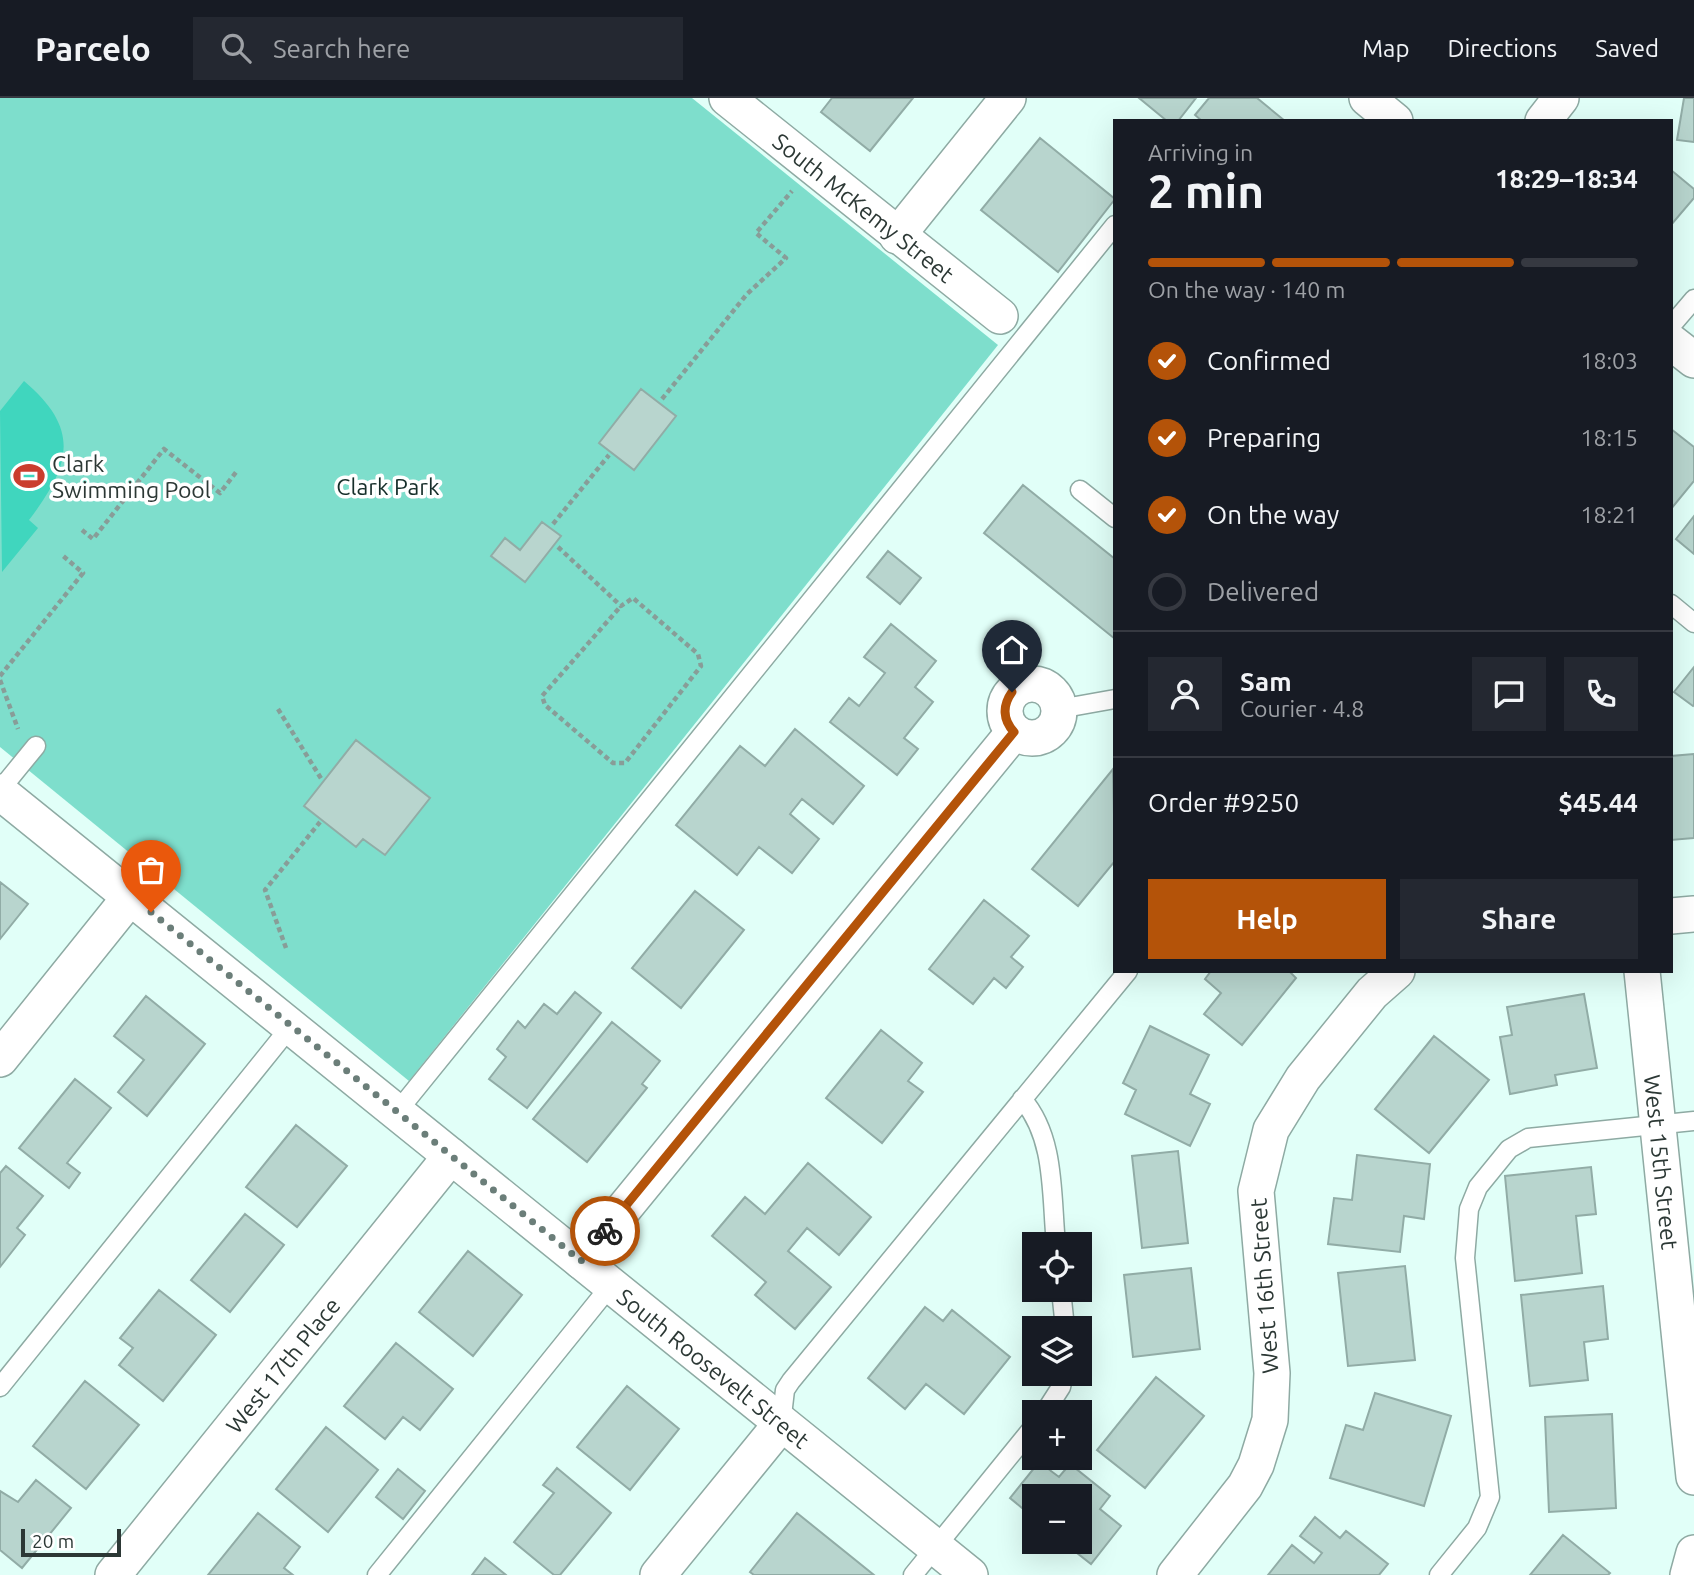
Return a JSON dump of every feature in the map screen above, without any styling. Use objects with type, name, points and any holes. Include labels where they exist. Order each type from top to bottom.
[{"type":"street","points":[[897,236],[1008,98]]},
{"type":"street","points":[[1367,98],[1393,119]]},
{"type":"street","points":[[1545,119],[1561,98]]},
{"type":"street","name":"South McKemy Street","points":[[730,99],[897,236],[1000,316]]},
{"type":"street","points":[[1673,344],[1694,360]]},
{"type":"street","points":[[581,1261],[1014,732],[1008,726],[1004,708],[1007,699],[1019,687],[1036,684],[1052,693],[1059,709]]},
{"type":"street","name":"South Roosevelt Street","points":[[0,791],[970,1575]]},
{"type":"street","points":[[0,1059],[131,896]]},
{"type":"street","points":[[1673,916],[1694,914]]},
{"type":"street","name":"West 16th Street","points":[[1175,1575],[1245,1486],[1261,1454],[1270,1420],[1272,1373],[1256,1191],[1271,1130],[1303,1078],[1372,993],[1394,973]]},
{"type":"street","name":"West 15th Street","points":[[1642,973],[1659,1124],[1687,1327],[1694,1477]]},
{"type":"street","name":"West 17th Place","points":[[113,1575],[451,1156]]},
{"type":"street","points":[[658,1575],[781,1423]]},
{"type":"street","points":[[1688,1575],[1694,1553]]},
{"type":"lane","points":[[397,1112],[1113,227]]},
{"type":"lane","points":[[1673,324],[1694,299]]},
{"type":"lane","points":[[1080,490],[1113,516]]},
{"type":"lane","points":[[1673,606],[1694,623]]},
{"type":"lane","points":[[1059,709],[1113,699]]},
{"type":"lane","points":[[0,791],[36,746]]},
{"type":"lane","points":[[781,1423],[785,1390],[791,1381],[1126,973]]},
{"type":"lane","points":[[0,1387],[290,1026]]},
{"type":"lane","points":[[1022,1099],[1041,1128],[1046,1146],[1055,1232]]},
{"type":"lane","points":[[1439,1575],[1477,1528],[1490,1497],[1465,1258],[1472,1197],[1509,1149],[1528,1138],[1694,1121]]},
{"type":"lane","points":[[377,1575],[611,1285]]},
{"type":"lane","points":[[913,1575],[1022,1441]]},
{"type":"path","points":[[662,399],[747,294],[786,258],[756,233],[795,188]]},
{"type":"path","points":[[82,530],[93,539],[164,449],[220,493],[237,471]]},
{"type":"path","points":[[553,524],[609,455]]},
{"type":"path","points":[[558,547],[621,606]]},
{"type":"path","points":[[20,732],[0,678],[83,573],[62,555]]},
{"type":"path","points":[[633,598],[698,654],[701,666],[625,763],[613,763],[545,705],[542,696],[621,606],[633,598]]},
{"type":"path","points":[[278,709],[322,780]]},
{"type":"path","points":[[286,948],[265,890],[320,822]]},
{"type":"green space","name":"Clark Park","points":[[0,98],[692,98],[998,345],[409,1081],[0,747]]},
{"type":"shaded area","name":"Clark Swimming Pool","points":[[24,381],[43,399],[55,416],[62,432],[64,449],[54,482],[29,520],[38,528],[2,572],[0,411]]},
{"type":"building","points":[[832,98],[913,98],[870,151],[821,112]]},
{"type":"building","points":[[1139,98],[1196,98],[1180,119],[1165,119]]},
{"type":"building","points":[[1209,98],[1257,98],[1283,119],[1200,119],[1195,115]]},
{"type":"building","points":[[1684,98],[1694,98],[1694,142],[1677,140]]},
{"type":"building","points":[[1040,138],[1113,197],[1113,202],[1058,272],[981,210]]},
{"type":"building","points":[[1673,172],[1694,189],[1694,198],[1673,223]]},
{"type":"building","points":[[641,389],[676,416],[634,470],[599,443]]},
{"type":"building","points":[[1673,431],[1694,447],[1694,481],[1673,507]]},
{"type":"building","points":[[1023,485],[1113,557],[1113,637],[984,533]]},
{"type":"building","points":[[1694,516],[1694,554],[1676,539]]},
{"type":"building","points":[[542,522],[561,536],[525,582],[491,556],[505,538],[520,550]]},
{"type":"building","points":[[888,551],[921,578],[900,604],[867,577]]},
{"type":"building","points":[[891,624],[936,661],[915,687],[933,702],[904,738],[918,749],[897,775],[830,722],[849,698],[859,706],[885,673],[864,657]]},
{"type":"building","points":[[1694,667],[1694,705],[1693,706],[1674,692]]},
{"type":"building","points":[[795,729],[864,786],[833,824],[802,799],[790,814],[819,839],[792,873],[759,847],[737,875],[676,825],[740,746],[765,766]]},
{"type":"building","points":[[356,740],[430,798],[385,855],[363,839],[356,847],[304,806]]},
{"type":"building","points":[[1694,754],[1694,838],[1673,840],[1673,756]]},
{"type":"building","points":[[1113,769],[1113,863],[1078,906],[1032,869]]},
{"type":"building","points":[[0,882],[28,904],[0,939]]},
{"type":"building","points":[[695,891],[744,930],[681,1008],[632,968]]},
{"type":"building","points":[[984,900],[1029,936],[1011,957],[1023,967],[1006,988],[994,978],[973,1004],[929,969]]},
{"type":"building","points":[[1210,973],[1291,973],[1296,978],[1242,1045],[1204,1014],[1221,993],[1205,979]]},
{"type":"building","points":[[575,992],[601,1013],[527,1108],[489,1079],[506,1057],[497,1049],[518,1021],[525,1028],[544,1004],[557,1014]]},
{"type":"building","points":[[1584,994],[1597,1068],[1555,1075],[1557,1085],[1510,1094],[1500,1037],[1512,1035],[1507,1007]]},
{"type":"building","points":[[146,996],[205,1044],[147,1116],[118,1092],[144,1060],[114,1036]]},
{"type":"building","points":[[612,1022],[660,1061],[642,1084],[647,1088],[587,1162],[533,1119]]},
{"type":"building","points":[[1150,1026],[1209,1055],[1190,1094],[1210,1104],[1190,1146],[1125,1114],[1136,1090],[1123,1083]]},
{"type":"building","points":[[881,1030],[922,1063],[908,1081],[923,1092],[882,1143],[826,1098]]},
{"type":"building","points":[[1434,1036],[1489,1080],[1429,1153],[1375,1109]]},
{"type":"building","points":[[75,1079],[111,1108],[67,1163],[80,1173],[69,1188],[19,1148]]},
{"type":"building","points":[[296,1125],[347,1166],[297,1227],[246,1187]]},
{"type":"building","points":[[1178,1151],[1188,1243],[1142,1248],[1132,1156]]},
{"type":"building","points":[[1357,1155],[1430,1164],[1424,1219],[1404,1216],[1400,1252],[1328,1244],[1334,1198],[1352,1200]]},
{"type":"building","points":[[808,1163],[871,1217],[839,1255],[807,1228],[788,1251],[831,1287],[795,1329],[755,1295],[766,1282],[712,1236],[745,1197],[765,1214]]},
{"type":"building","points":[[6,1166],[43,1196],[17,1228],[25,1235],[0,1267],[0,1173]]},
{"type":"building","points":[[1591,1167],[1596,1214],[1576,1216],[1582,1273],[1515,1281],[1505,1176]]},
{"type":"building","points":[[245,1214],[284,1245],[230,1312],[191,1280]]},
{"type":"building","points":[[468,1251],[522,1295],[473,1356],[419,1312]]},
{"type":"building","points":[[1405,1266],[1415,1360],[1348,1366],[1338,1273]]},
{"type":"building","points":[[1191,1268],[1200,1349],[1133,1357],[1124,1275]]},
{"type":"building","points":[[1603,1286],[1608,1339],[1584,1342],[1588,1380],[1530,1386],[1521,1295]]},
{"type":"building","points":[[159,1290],[216,1335],[163,1401],[119,1365],[133,1348],[120,1338]]},
{"type":"building","points":[[925,1307],[943,1321],[952,1310],[1010,1357],[964,1414],[926,1384],[905,1409],[868,1378]]},
{"type":"building","points":[[396,1343],[453,1389],[420,1430],[403,1417],[385,1439],[344,1406]]},
{"type":"building","points":[[1156,1377],[1204,1416],[1145,1488],[1097,1450]]},
{"type":"building","points":[[85,1381],[139,1425],[86,1489],[33,1446]]},
{"type":"building","points":[[627,1386],[679,1429],[630,1490],[577,1447]]},
{"type":"building","points":[[1375,1393],[1451,1416],[1424,1506],[1330,1478],[1346,1425],[1363,1430]]},
{"type":"building","points":[[1612,1414],[1616,1508],[1549,1512],[1545,1417]]},
{"type":"building","points":[[326,1427],[378,1470],[328,1532],[276,1489]]},
{"type":"building","points":[[557,1468],[611,1513],[560,1575],[554,1575],[514,1542],[554,1493],[543,1485]]},
{"type":"building","points":[[398,1469],[425,1491],[403,1519],[376,1497]]},
{"type":"building","points":[[1033,1470],[1050,1470],[1059,1477],[1065,1470],[1078,1470],[1110,1496],[1100,1509],[1121,1526],[1091,1564],[1078,1554],[1092,1554],[1092,1484],[1022,1484],[1022,1508],[1010,1498]]},
{"type":"building","points":[[36,1480],[71,1508],[22,1568],[0,1550],[0,1491],[18,1502]]},
{"type":"building","points":[[258,1513],[300,1547],[284,1568],[293,1575],[208,1575]]},
{"type":"building","points":[[797,1513],[874,1575],[754,1575],[750,1572]]},
{"type":"building","points":[[1315,1517],[1340,1538],[1346,1531],[1388,1564],[1379,1575],[1268,1575],[1292,1545],[1314,1563],[1322,1553],[1300,1536]]},
{"type":"building","points":[[1563,1535],[1610,1573],[1530,1575]]},
{"type":"building","points":[[485,1558],[506,1575],[472,1575]]},
{"type":"way so far","points":[[151,912],[581,1261],[605,1231]]},
{"type":"place","name":"Clark Swimming Pool","points":[[29,476]]},
{"type":"route","points":[[605,1231],[1014,732],[1008,726],[1004,708],[1012,692]]}]
